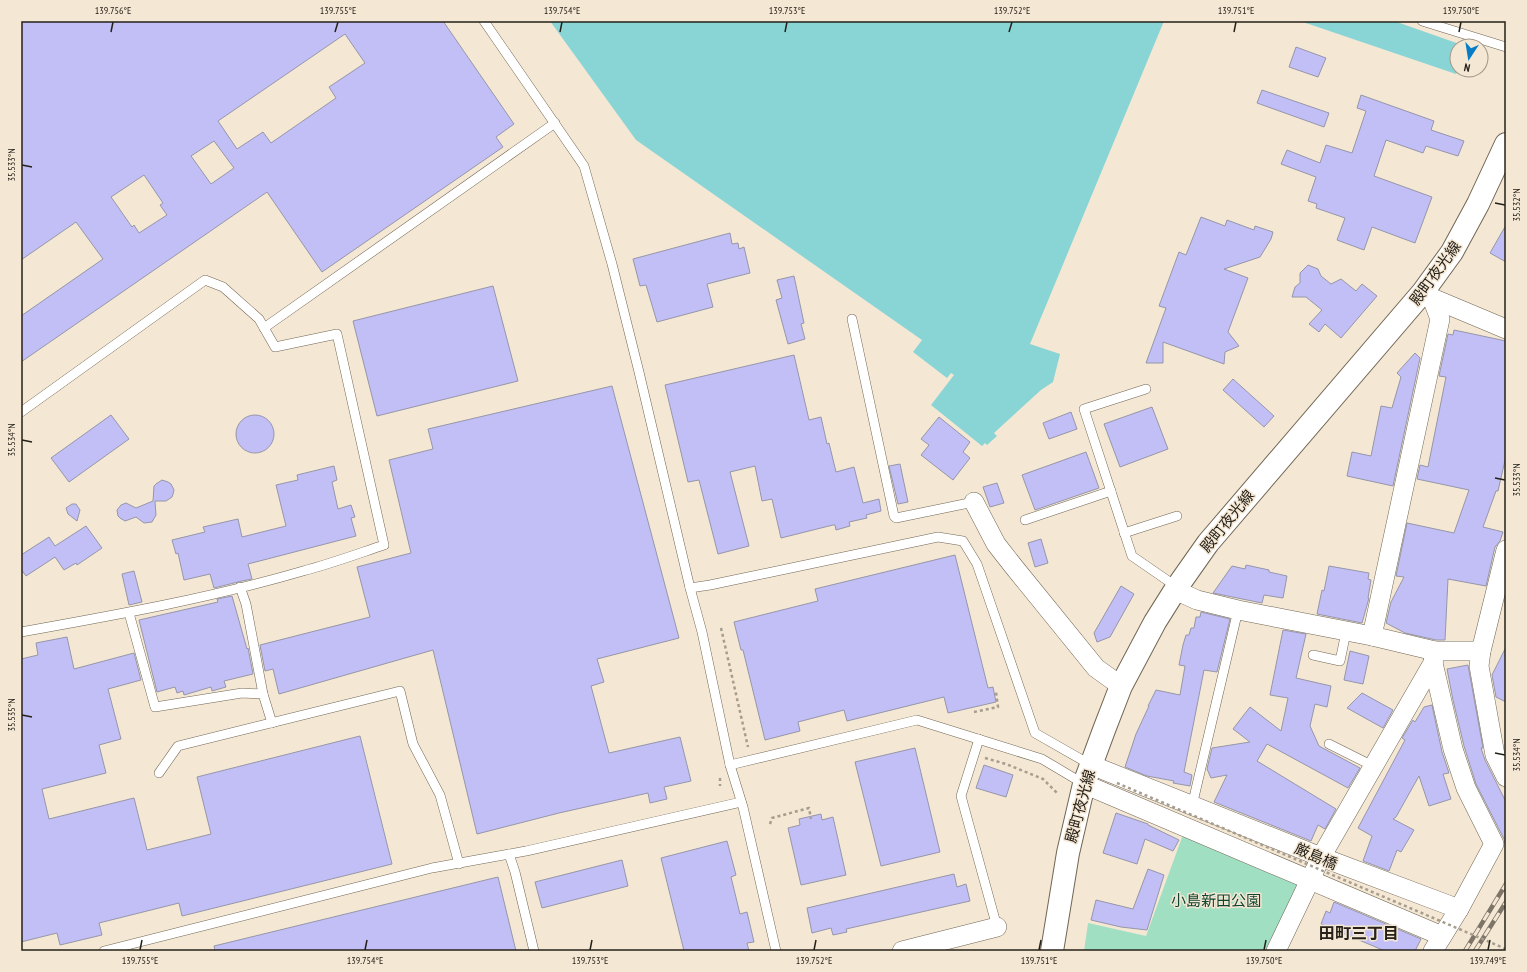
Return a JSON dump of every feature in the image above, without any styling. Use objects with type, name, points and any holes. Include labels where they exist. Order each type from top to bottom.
[{"type":"street","name":"殿町夜光線","points":[[1052,951],[1068,853],[1087,775],[1121,686],[1155,622],[1176,588],[1213,537],[1428,295],[1478,204],[1506,144]]},
{"type":"street","points":[[1428,295],[1506,329]]},
{"type":"street","points":[[1372,636],[1440,319],[1428,295]]},
{"type":"street","points":[[974,502],[996,544],[1096,668],[1121,686]]},
{"type":"street","points":[[1506,550],[1481,651],[1479,666],[1495,755],[1506,777]]},
{"type":"street","points":[[1176,588],[1197,600],[1238,610],[1372,636],[1434,657],[1481,651]]},
{"type":"street","points":[[1276,951],[1322,857],[1434,657]]},
{"type":"street","points":[[1087,775],[1310,880],[1438,943],[1459,909],[1494,844],[1466,788],[1446,720],[1434,657]]},
{"type":"street","points":[[1087,775],[1192,806],[1459,909]]},
{"type":"street","points":[[902,951],[997,927]]},
{"type":"lane","points":[[484,21],[584,166],[620,295],[690,588],[702,632],[730,765],[741,802],[776,951]]},
{"type":"lane","points":[[1422,21],[1506,47]]},
{"type":"lane","points":[[264,328],[555,123]]},
{"type":"lane","points":[[21,412],[205,280],[223,287],[259,319],[276,347],[337,334],[384,545],[303,572],[129,613],[21,632]]},
{"type":"lane","points":[[852,319],[894,516],[896,518],[974,502]]},
{"type":"lane","points":[[1146,389],[1084,409],[1132,556],[1176,588]]},
{"type":"lane","points":[[1025,520],[1110,491]]},
{"type":"lane","points":[[1124,533],[1177,516]]},
{"type":"lane","points":[[690,588],[938,537],[963,541],[978,564],[1035,733],[1087,775]]},
{"type":"lane","points":[[240,587],[246,604],[263,694],[272,723]]},
{"type":"lane","points":[[1192,806],[1238,610]]},
{"type":"lane","points":[[129,613],[155,707],[242,693],[263,694]]},
{"type":"lane","points":[[1313,655],[1340,661],[1346,632]]},
{"type":"lane","points":[[159,773],[178,746],[400,691],[414,744],[440,795],[459,864]]},
{"type":"lane","points":[[730,765],[917,720],[1042,759],[1087,775]]},
{"type":"lane","points":[[979,739],[961,796],[997,927]]},
{"type":"lane","points":[[1329,744],[1373,766]]},
{"type":"lane","points":[[104,951],[432,868],[509,854],[741,802]]},
{"type":"lane","points":[[509,854],[515,872],[534,951]]},
{"type":"path","points":[[721,628],[748,747]]},
{"type":"path","points":[[974,712],[998,707],[996,692]]},
{"type":"path","points":[[984,757],[1043,779],[1057,793]]},
{"type":"path","name":"厳島橋","points":[[1117,783],[1506,949]]},
{"type":"path","points":[[770,824],[772,818],[809,808],[811,818]]},
{"type":"green space","name":"小島新田公園","points":[[1184,832],[1303,881],[1269,951],[1084,951],[1088,923],[1146,936]]},
{"type":"water","points":[[550,21],[1164,21],[1030,344],[1060,354],[1053,382],[1041,390],[994,433],[997,436],[987,445],[985,443],[982,446],[931,405],[954,375],[951,373],[947,378],[913,352],[922,340],[636,140]]},
{"type":"water","points":[[1300,21],[1394,21],[1449,40],[1449,72]]},
{"type":"building","points":[[21,21],[443,21],[514,124],[496,137],[503,147],[322,272],[267,192],[21,362],[21,316],[103,259],[76,222],[21,260]],"holes":[[[345,34],[365,63],[329,87],[336,98],[271,143],[263,132],[237,149],[218,121]],[[214,141],[234,168],[211,184],[191,156]],[[144,175],[163,203],[160,205],[167,215],[139,233],[134,225],[132,227],[111,197]]]},
{"type":"building","points":[[1296,47],[1326,58],[1318,77],[1289,67]]},
{"type":"building","points":[[1262,90],[1329,113],[1324,127],[1257,103]]},
{"type":"building","points":[[1361,95],[1434,121],[1431,130],[1464,141],[1458,156],[1426,146],[1423,153],[1386,140],[1374,176],[1432,197],[1415,243],[1372,227],[1364,250],[1337,240],[1345,218],[1316,208],[1317,204],[1308,201],[1316,177],[1281,164],[1287,150],[1320,163],[1326,145],[1352,153],[1366,111],[1357,108]]},
{"type":"building","points":[[1201,217],[1225,226],[1227,220],[1254,230],[1255,226],[1273,232],[1271,239],[1260,257],[1224,269],[1248,278],[1228,332],[1239,346],[1225,352],[1224,364],[1163,342],[1163,363],[1146,363],[1166,308],[1159,306],[1179,252],[1186,255]]},
{"type":"building","points":[[1506,225],[1506,262],[1490,253]]},
{"type":"building","points":[[730,233],[732,244],[738,243],[739,249],[744,247],[750,273],[707,284],[713,307],[657,322],[646,285],[640,286],[633,259]]},
{"type":"building","points":[[1308,265],[1318,269],[1321,276],[1331,284],[1341,279],[1356,291],[1362,284],[1377,296],[1341,338],[1325,324],[1319,332],[1309,324],[1322,310],[1306,297],[1292,297],[1295,287],[1300,283],[1300,273]]},
{"type":"building","points":[[794,276],[804,323],[801,324],[805,339],[788,344],[776,300],[782,298],[777,280]]},
{"type":"building","points":[[493,286],[518,381],[377,416],[353,321]]},
{"type":"building","points":[[1454,330],[1506,341],[1506,456],[1498,491],[1496,491],[1483,527],[1503,532],[1500,541],[1495,547],[1486,586],[1448,579],[1445,640],[1436,640],[1405,633],[1386,623],[1391,602],[1404,577],[1396,576],[1407,523],[1454,533],[1469,490],[1417,479],[1420,465],[1428,467],[1446,377],[1439,376],[1448,334],[1453,335]]},
{"type":"building","points":[[1415,353],[1420,358],[1393,486],[1347,476],[1352,452],[1371,456],[1381,406],[1392,408],[1401,377],[1397,373]]},
{"type":"building","points":[[794,355],[809,420],[821,417],[827,444],[829,443],[836,472],[854,467],[863,503],[879,499],[881,511],[866,515],[867,518],[849,522],[850,526],[836,530],[835,525],[833,525],[781,538],[772,499],[762,501],[755,466],[730,472],[749,546],[718,554],[699,480],[688,482],[665,385]]},
{"type":"building","points":[[1233,379],[1274,416],[1264,427],[1223,390]]},
{"type":"building","points":[[612,386],[679,638],[597,659],[604,682],[591,686],[609,753],[680,737],[691,781],[664,787],[667,799],[650,803],[648,793],[559,813],[477,834],[433,650],[279,694],[273,669],[265,671],[260,645],[370,617],[357,567],[411,553],[389,460],[433,449],[428,429]]},
{"type":"building","points":[[1152,407],[1168,449],[1120,467],[1104,424]]},
{"type":"building","points":[[1071,412],[1077,429],[1049,439],[1043,423]]},
{"type":"building","points":[[111,415],[129,439],[69,482],[51,458]]},
{"type":"building","points":[[255,415],[268,421],[274,434],[268,447],[255,453],[242,447],[236,434],[242,421]]},
{"type":"building","points":[[939,417],[970,442],[963,452],[970,458],[953,480],[921,455],[929,445],[921,439]]},
{"type":"building","points":[[1086,452],[1099,488],[1035,510],[1022,475]]},
{"type":"building","points":[[900,464],[908,502],[898,504],[889,466]]},
{"type":"building","points":[[334,466],[337,480],[332,482],[338,509],[351,505],[355,517],[351,518],[356,536],[248,564],[252,579],[214,588],[210,574],[184,580],[178,553],[176,554],[172,540],[205,532],[203,527],[238,519],[242,537],[286,526],[276,485],[298,480],[297,475]]},
{"type":"building","points":[[162,480],[171,484],[174,490],[172,497],[166,501],[155,501],[156,515],[152,522],[144,523],[136,517],[125,521],[118,516],[117,510],[121,505],[126,503],[136,508],[153,501],[154,486]]},
{"type":"building","points":[[997,483],[1004,503],[990,507],[983,487]]},
{"type":"building","points":[[72,504],[76,504],[80,510],[77,521],[68,514],[66,508]]},
{"type":"building","points":[[86,526],[102,548],[77,565],[76,563],[64,570],[55,557],[26,576],[21,569],[21,555],[49,537],[55,546]]},
{"type":"building","points":[[1041,539],[1048,563],[1035,567],[1028,543]]},
{"type":"building","points":[[955,555],[988,688],[993,687],[996,702],[948,713],[944,697],[847,721],[844,710],[798,722],[800,731],[765,740],[743,650],[741,650],[734,622],[818,601],[815,589]]},
{"type":"building","points":[[1246,565],[1287,576],[1283,598],[1264,595],[1262,603],[1213,593],[1232,566],[1245,569]]},
{"type":"building","points":[[1329,566],[1369,573],[1368,579],[1371,580],[1369,598],[1362,623],[1317,614],[1322,590],[1324,591]]},
{"type":"building","points":[[134,571],[142,602],[129,605],[122,574]]},
{"type":"building","points":[[1121,586],[1134,594],[1110,637],[1097,642],[1094,633]]},
{"type":"building","points":[[232,596],[247,649],[248,648],[253,674],[224,681],[226,687],[212,691],[211,687],[184,695],[183,691],[177,693],[175,687],[157,692],[139,620],[218,602],[217,599]]},
{"type":"building","points":[[1201,612],[1230,619],[1217,672],[1204,670],[1184,772],[1192,775],[1190,786],[1173,783],[1174,781],[1147,776],[1125,767],[1136,734],[1156,690],[1180,695],[1185,666],[1179,665],[1183,645],[1186,635],[1189,635],[1191,628],[1194,628],[1196,617],[1200,617]]},
{"type":"building","points":[[1283,630],[1306,634],[1296,678],[1331,686],[1327,707],[1315,704],[1310,726],[1319,746],[1360,768],[1348,788],[1267,744],[1257,761],[1336,809],[1325,829],[1318,825],[1311,841],[1214,802],[1227,775],[1211,778],[1207,769],[1212,748],[1250,742],[1233,729],[1250,707],[1281,731],[1288,698],[1270,695]]},
{"type":"building","points":[[67,637],[74,669],[134,653],[141,680],[108,689],[121,739],[99,745],[106,773],[42,789],[49,819],[134,798],[147,850],[211,834],[197,777],[360,736],[392,864],[182,916],[179,903],[99,923],[102,935],[60,945],[57,933],[21,942],[21,659],[38,655],[36,643]]},
{"type":"building","points":[[1506,647],[1506,702],[1496,697],[1492,675]]},
{"type":"building","points":[[1350,651],[1369,656],[1363,684],[1344,680]]},
{"type":"building","points":[[1468,665],[1483,748],[1481,748],[1485,760],[1506,802],[1506,849],[1504,839],[1476,784],[1464,746],[1453,700],[1447,669]]},
{"type":"building","points":[[1362,693],[1393,710],[1383,728],[1347,708]]},
{"type":"building","points":[[1432,705],[1442,752],[1449,773],[1443,774],[1451,799],[1429,806],[1419,776],[1396,817],[1393,819],[1414,830],[1401,852],[1397,850],[1389,871],[1363,861],[1372,836],[1358,828],[1405,740],[1402,738],[1413,720],[1415,722],[1424,707]]},
{"type":"building","points":[[915,748],[940,852],[881,866],[855,762]]},
{"type":"building","points":[[984,765],[1013,775],[1006,797],[976,788]]},
{"type":"building","points":[[1116,813],[1148,824],[1179,840],[1173,851],[1145,839],[1137,864],[1103,853]]},
{"type":"building","points":[[821,814],[822,820],[833,817],[846,875],[801,885],[788,828],[800,825],[799,819]]},
{"type":"building","points":[[727,841],[736,875],[731,877],[740,914],[747,912],[754,942],[747,943],[749,951],[684,951],[661,858]]},
{"type":"building","points":[[622,860],[628,886],[542,908],[535,882]]},
{"type":"building","points":[[1148,869],[1164,875],[1147,930],[1121,927],[1091,920],[1096,900],[1133,909]]},
{"type":"building","points":[[954,874],[957,887],[966,884],[970,901],[846,929],[847,932],[833,935],[831,928],[812,933],[807,908]]},
{"type":"building","points":[[498,877],[516,951],[215,951],[214,946]]},
{"type":"building","points":[[1334,902],[1421,939],[1415,951],[1385,951],[1321,924],[1326,911],[1330,913]]},
{"type":"railway","points":[[1465,951],[1506,884]]},
{"type":"railway","points":[[1475,951],[1506,902]]},
{"type":"district","name":"田町三丁目","points":[[1359,933]]}]
